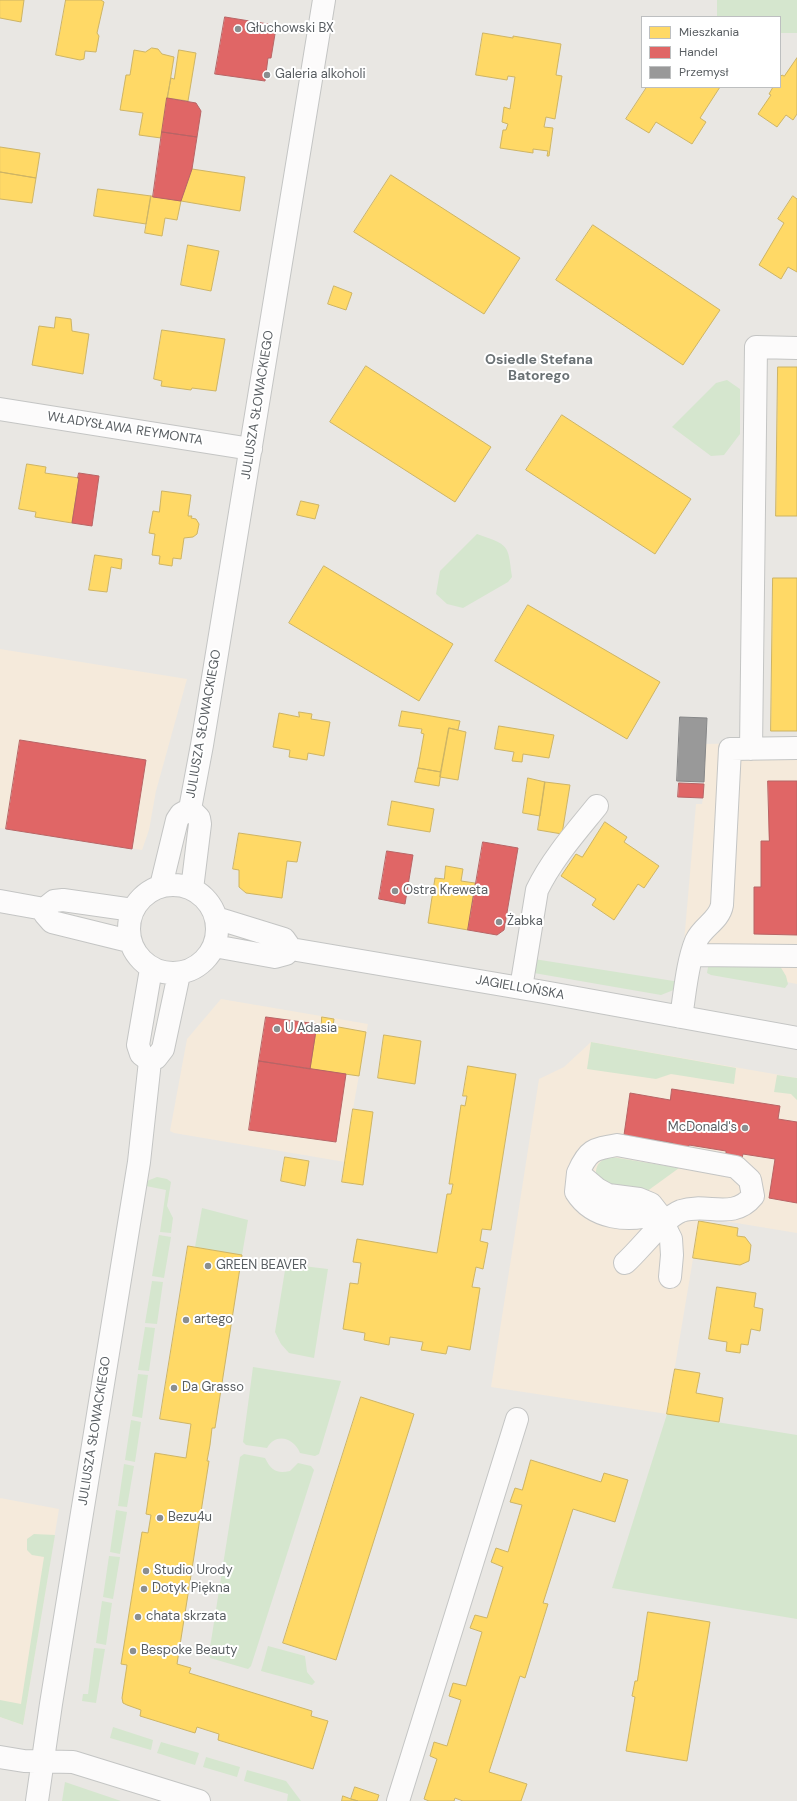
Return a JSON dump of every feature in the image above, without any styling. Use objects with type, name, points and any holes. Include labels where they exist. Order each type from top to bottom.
[{"type":"street","name":"JULIUSZA SŁOWACKIEGO","points":[[190,809],[202,745],[324,0]]},
{"type":"street","points":[[751,749],[756,347],[797,348]]},
{"type":"street","name":"WŁADYSŁAWA REYMONTA","points":[[0,409],[250,449]]},
{"type":"street","points":[[681,1017],[692,955],[699,936],[720,912],[722,904],[730,749],[797,748]]},
{"type":"street","points":[[521,988],[538,890],[543,878],[564,848],[597,806]]},
{"type":"street","name":"JULIUSZA SŁOWACKIEGO","points":[[161,886],[177,820],[181,814],[190,809]]},
{"type":"street","name":"JULIUSZA SŁOWACKIEGO","points":[[190,809],[199,818],[200,824],[196,846],[192,889]]},
{"type":"street","points":[[175,885],[192,889],[211,905],[216,918],[218,932],[214,946],[207,958],[197,967],[179,974],[170,974],[152,969],[144,964],[135,954],[129,941],[128,927],[133,910],[138,901],[154,888],[175,885]]},
{"type":"street","points":[[0,901],[44,909],[54,901],[63,900],[133,910]]},
{"type":"street","points":[[44,909],[45,914],[52,922],[129,941]]},
{"type":"street","points":[[214,946],[275,958],[286,954],[291,949],[284,939],[216,918]]},
{"type":"street","name":"JAGIELLOŃSKA","points":[[291,949],[749,1028],[797,1038]]},
{"type":"street","points":[[692,955],[797,956]]},
{"type":"street","points":[[152,969],[138,1045],[141,1054],[150,1061],[156,1058],[163,1049],[179,974]]},
{"type":"street","name":"JAGIELLOŃSKA","points":[[749,1028],[797,1027]]},
{"type":"street","name":"JULIUSZA SŁOWACKIEGO","points":[[37,1801],[42,1762],[139,1162],[150,1061]]},
{"type":"street","points":[[625,1263],[635,1254],[661,1218],[691,1208],[734,1210],[747,1203],[753,1196],[750,1180],[736,1167],[617,1145],[599,1148],[585,1156],[578,1173],[597,1189],[608,1195],[639,1199],[650,1204],[661,1218],[671,1239],[672,1255],[670,1277]]},
{"type":"street","points":[[398,1801],[517,1419]]},
{"type":"street","points":[[0,1757],[24,1761],[72,1762],[199,1801]]},
{"type":"shaded area","points":[[0,649],[187,679],[156,791],[149,830],[142,850],[0,828]]},
{"type":"shaded area","points":[[797,742],[797,984],[708,967],[682,965],[696,804],[702,804],[703,798],[705,744]]},
{"type":"shaded area","points":[[221,999],[368,1024],[345,1162],[174,1133],[170,1131],[187,1039]]},
{"type":"shaded area","points":[[591,1042],[797,1078],[797,1233],[700,1217],[667,1414],[491,1387],[539,1079],[564,1067]]},
{"type":"shaded area","points":[[0,1498],[59,1509],[23,1725],[0,1717]]},
{"type":"green space","points":[[717,0],[797,0],[797,33],[781,33],[781,16],[717,16]]},
{"type":"green space","points":[[727,380],[740,389],[740,434],[724,455],[711,456],[672,427],[716,383]]},
{"type":"green space","points":[[477,534],[495,541],[505,547],[508,552],[512,577],[508,582],[463,608],[447,604],[436,594],[440,571]]},
{"type":"green space","points":[[534,959],[680,982],[676,989],[661,995],[534,973]]},
{"type":"green space","points":[[712,965],[780,966],[786,976],[788,984],[785,988],[711,975],[707,973],[708,967]]},
{"type":"green space","points":[[591,1042],[736,1068],[734,1084],[671,1074],[656,1079],[587,1069]]},
{"type":"green space","points":[[777,1075],[797,1078],[797,1100],[791,1094],[774,1092]]},
{"type":"green space","points":[[608,1157],[679,1168],[646,1192],[616,1187],[601,1181],[597,1177],[597,1166]]},
{"type":"green space","points":[[157,1177],[167,1179],[171,1182],[167,1206],[173,1218],[171,1233],[160,1232],[166,1190],[146,1186],[147,1181]]},
{"type":"green space","points":[[202,1208],[248,1220],[242,1255],[195,1247]]},
{"type":"green space","points":[[159,1235],[171,1237],[164,1278],[152,1276]]},
{"type":"green space","points":[[286,1264],[328,1269],[314,1358],[289,1353],[281,1344],[275,1332]]},
{"type":"green space","points":[[152,1281],[163,1282],[157,1324],[145,1323]]},
{"type":"green space","points":[[145,1327],[155,1328],[149,1371],[138,1370]]},
{"type":"green space","points":[[253,1367],[341,1381],[319,1454],[315,1456],[300,1453],[294,1444],[285,1439],[275,1440],[267,1448],[246,1445],[243,1442]]},
{"type":"green space","points":[[138,1374],[148,1375],[142,1418],[132,1416]]},
{"type":"green space","points":[[667,1414],[797,1435],[797,1619],[612,1588]]},
{"type":"green space","points":[[131,1420],[141,1422],[135,1462],[125,1460]]},
{"type":"green space","points":[[244,1454],[265,1458],[269,1466],[274,1470],[281,1472],[290,1471],[298,1463],[311,1466],[314,1470],[251,1666],[248,1669],[210,1658],[209,1654],[240,1457]]},
{"type":"green space","points":[[124,1464],[134,1466],[127,1507],[118,1506]]},
{"type":"green space","points":[[116,1510],[127,1512],[120,1554],[110,1552]]},
{"type":"green space","points":[[34,1534],[55,1535],[23,1725],[0,1717],[0,1700],[21,1704],[44,1557],[32,1555],[27,1550],[27,1539]]},
{"type":"green space","points":[[109,1556],[120,1557],[113,1599],[103,1597]]},
{"type":"green space","points":[[102,1601],[112,1603],[106,1645],[96,1643]]},
{"type":"green space","points":[[268,1646],[305,1656],[307,1672],[315,1682],[312,1685],[261,1671]]},
{"type":"green space","points":[[94,1648],[105,1649],[96,1703],[82,1701],[83,1694],[88,1694]]},
{"type":"green space","points":[[113,1727],[153,1740],[151,1750],[110,1738]]},
{"type":"green space","points":[[161,1742],[199,1753],[195,1765],[157,1753]]},
{"type":"green space","points":[[206,1757],[240,1767],[237,1777],[203,1767]]},
{"type":"green space","points":[[247,1770],[286,1781],[301,1801],[287,1801],[288,1794],[244,1781]]},
{"type":"green space","points":[[65,1782],[121,1801],[62,1801]]},
{"type":"building: Mieszkania","points":[[0,0],[24,0],[21,22],[0,18]]},
{"type":"building: Mieszkania","points":[[66,0],[101,0],[104,2],[97,33],[99,36],[96,52],[85,51],[84,59],[80,60],[56,55]]},
{"type":"building: Mieszkania","points":[[483,33],[513,38],[513,36],[561,44],[556,75],[562,76],[555,119],[546,117],[544,127],[553,128],[549,156],[547,156],[548,151],[533,149],[533,153],[500,148],[503,130],[506,130],[508,124],[502,122],[504,107],[510,109],[515,77],[508,76],[507,80],[476,75]]},
{"type":"building: Mieszkania","points":[[152,48],[158,49],[162,54],[174,57],[161,138],[139,135],[143,113],[120,110],[126,75],[130,75],[134,50],[145,52]]},
{"type":"building: Mieszkania","points":[[179,50],[196,53],[188,101],[167,98],[171,78],[174,79]]},
{"type":"building: Mieszkania","points":[[797,58],[797,114],[793,120],[786,115],[777,127],[758,114],[771,95],[769,94],[772,88],[781,88],[781,76],[784,76]]},
{"type":"building: Mieszkania","points":[[646,88],[719,88],[700,118],[706,122],[692,144],[656,122],[649,133],[626,119]]},
{"type":"building: Mieszkania","points":[[0,147],[40,153],[36,178],[0,172]]},
{"type":"building: Mieszkania","points":[[192,169],[245,177],[240,211],[181,201]]},
{"type":"building: Mieszkania","points":[[0,172],[36,178],[32,203],[0,199]]},
{"type":"building: Mieszkania","points":[[391,175],[520,258],[484,314],[354,232]]},
{"type":"building: Mieszkania","points":[[98,189],[151,196],[146,224],[94,216]]},
{"type":"building: Mieszkania","points":[[151,196],[181,201],[177,220],[165,218],[162,236],[145,233]]},
{"type":"building: Mieszkania","points":[[793,196],[797,199],[797,272],[788,267],[781,279],[759,265],[784,223],[778,219]]},
{"type":"building: Mieszkania","points":[[593,225],[720,310],[683,365],[556,280]]},
{"type":"building: Mieszkania","points":[[188,245],[219,251],[211,291],[181,285]]},
{"type":"building: Mieszkania","points":[[334,286],[352,293],[346,310],[328,304]]},
{"type":"building: Mieszkania","points":[[56,317],[71,319],[72,331],[89,334],[83,374],[32,365],[39,326],[54,328]]},
{"type":"building: Mieszkania","points":[[162,330],[225,339],[216,391],[192,388],[191,390],[161,386],[162,381],[154,379]]},
{"type":"building: Mieszkania","points":[[366,366],[491,447],[455,502],[330,422]]},
{"type":"building: Mieszkania","points":[[778,367],[797,367],[797,516],[776,516]]},
{"type":"building: Mieszkania","points":[[562,415],[691,499],[655,554],[526,470]]},
{"type":"building: Mieszkania","points":[[27,464],[46,467],[45,473],[79,478],[72,523],[35,517],[36,512],[19,509]]},
{"type":"building: Mieszkania","points":[[162,491],[191,495],[188,516],[192,516],[191,518],[196,519],[199,524],[197,534],[193,537],[184,538],[181,559],[173,558],[172,566],[159,564],[160,556],[152,555],[155,534],[149,533],[153,511],[159,512]]},
{"type":"building: Mieszkania","points":[[301,501],[319,505],[315,519],[297,515]]},
{"type":"building: Mieszkania","points":[[95,555],[122,559],[121,569],[111,567],[107,592],[89,590]]},
{"type":"building: Mieszkania","points":[[324,566],[453,644],[419,701],[289,623]]},
{"type":"building: Mieszkania","points":[[773,578],[797,578],[797,731],[771,731]]},
{"type":"building: Mieszkania","points":[[528,605],[660,682],[627,739],[495,661]]},
{"type":"building: Mieszkania","points":[[402,711],[460,721],[458,730],[449,728],[441,772],[418,768],[424,734],[421,733],[422,729],[399,726]]},
{"type":"building: Mieszkania","points":[[299,712],[312,714],[311,719],[330,722],[324,756],[308,753],[307,760],[289,757],[290,750],[273,747],[279,713],[299,717]]},
{"type":"building: Mieszkania","points":[[499,726],[554,735],[549,758],[523,754],[522,762],[512,761],[514,752],[495,749]]},
{"type":"building: Mieszkania","points":[[449,728],[466,732],[458,780],[440,777]]},
{"type":"building: Mieszkania","points":[[418,768],[441,772],[439,786],[415,782]]},
{"type":"building: Mieszkania","points":[[528,778],[545,782],[540,816],[523,813]]},
{"type":"building: Mieszkania","points":[[545,782],[570,785],[562,834],[538,830]]},
{"type":"building: Mieszkania","points":[[392,801],[434,809],[430,832],[388,825]]},
{"type":"building: Mieszkania","points":[[605,822],[627,837],[624,842],[659,866],[644,888],[638,884],[614,920],[592,905],[596,899],[561,876],[576,854],[582,857]]},
{"type":"building: Mieszkania","points":[[239,833],[301,842],[297,862],[287,861],[282,898],[246,893],[239,887],[239,870],[233,869]]},
{"type":"building: Mieszkania","points":[[446,866],[463,869],[461,881],[475,883],[468,930],[428,923],[435,878],[444,879]]},
{"type":"building: Mieszkania","points":[[322,1017],[334,1019],[333,1026],[366,1032],[359,1076],[310,1069],[317,1024],[321,1025]]},
{"type":"building: Mieszkania","points":[[384,1035],[421,1041],[415,1084],[378,1078]]},
{"type":"building: Mieszkania","points":[[468,1066],[516,1074],[491,1230],[482,1229],[480,1241],[488,1243],[483,1269],[476,1267],[472,1287],[480,1288],[470,1350],[448,1346],[446,1354],[421,1350],[423,1342],[390,1337],[389,1345],[364,1340],[365,1333],[343,1329],[350,1283],[358,1284],[361,1263],[353,1262],[357,1239],[437,1253],[447,1194],[451,1194],[453,1184],[449,1184],[461,1105],[465,1106],[467,1096],[463,1096]]},
{"type":"building: Mieszkania","points":[[353,1109],[373,1112],[363,1185],[342,1182]]},
{"type":"building: Mieszkania","points":[[285,1157],[309,1161],[305,1186],[281,1181]]},
{"type":"building: Mieszkania","points":[[699,1221],[738,1228],[737,1236],[745,1237],[751,1245],[749,1261],[740,1265],[693,1258]]},
{"type":"building: Mieszkania","points":[[188,1246],[242,1255],[215,1428],[212,1428],[207,1461],[209,1461],[177,1664],[191,1668],[189,1673],[312,1711],[311,1716],[328,1721],[313,1769],[218,1740],[219,1734],[197,1727],[195,1733],[140,1716],[141,1710],[123,1703],[122,1698],[127,1665],[121,1664],[142,1532],[148,1533],[151,1515],[146,1514],[155,1453],[186,1458],[191,1424],[160,1419]]},
{"type":"building: Mieszkania","points":[[717,1287],[756,1293],[754,1307],[763,1309],[760,1331],[751,1329],[748,1345],[741,1344],[740,1353],[726,1351],[727,1342],[709,1339]]},
{"type":"building: Mieszkania","points":[[675,1369],[700,1373],[696,1393],[723,1398],[719,1422],[667,1414]]},
{"type":"building: Mieszkania","points":[[361,1397],[414,1414],[336,1660],[283,1643]]},
{"type":"building: Mieszkania","points":[[531,1460],[601,1482],[604,1473],[628,1480],[615,1522],[573,1509],[543,1603],[548,1604],[525,1678],[520,1676],[489,1772],[527,1784],[521,1801],[463,1801],[455,1798],[454,1801],[429,1801],[424,1799],[437,1759],[430,1756],[434,1742],[447,1746],[461,1700],[449,1696],[453,1683],[466,1686],[482,1632],[470,1628],[475,1615],[487,1618],[503,1567],[491,1562],[496,1548],[508,1552],[522,1505],[510,1502],[515,1488],[522,1490]]},
{"type":"building: Mieszkania","points":[[648,1612],[710,1622],[687,1761],[626,1751],[635,1697],[632,1696],[635,1681],[637,1681]]},
{"type":"building: Mieszkania","points":[[355,1787],[379,1795],[377,1801],[358,1801],[351,1799]]},
{"type":"building: Mieszkania","points":[[343,1796],[351,1799],[358,1801],[342,1801]]},
{"type":"building: Handel","points":[[225,17],[268,24],[274,28],[275,34],[271,58],[268,58],[265,81],[215,74]]},
{"type":"building: Handel","points":[[167,98],[196,103],[201,111],[197,137],[162,132]]},
{"type":"building: Handel","points":[[162,132],[197,137],[192,169],[181,201],[153,197]]},
{"type":"building: Handel","points":[[79,473],[99,476],[92,526],[72,523]]},
{"type":"building: Handel","points":[[20,740],[146,760],[132,849],[6,829]]},
{"type":"building: Handel","points":[[768,781],[797,781],[797,935],[754,934],[754,887],[761,887],[761,841],[769,841]]},
{"type":"building: Handel","points":[[679,783],[704,784],[703,798],[678,797]]},
{"type":"building: Handel","points":[[483,842],[518,848],[504,930],[497,935],[468,930]]},
{"type":"building: Handel","points":[[387,851],[413,855],[405,904],[379,899]]},
{"type":"building: Handel","points":[[266,1017],[317,1024],[310,1069],[259,1061]]},
{"type":"building: Handel","points":[[259,1061],[346,1074],[336,1142],[249,1130]]},
{"type":"building: Handel","points":[[672,1089],[780,1106],[778,1119],[797,1122],[797,1203],[769,1198],[775,1159],[743,1154],[742,1158],[726,1155],[726,1151],[689,1145],[688,1149],[672,1146],[673,1143],[624,1135],[630,1093],[670,1100]]},
{"type":"building: Przemysł","points":[[680,717],[707,718],[704,782],[677,781]]},
{"type":"place","name":"Głuchowski BX","points":[[238,29]]},
{"type":"place","name":"Galeria alkoholi","points":[[267,75]]},
{"type":"place","name":"Ostra Kreweta","points":[[395,891]]},
{"type":"place","name":"Żabka","points":[[499,922]]},
{"type":"place","name":"U Adasia","points":[[277,1029]]},
{"type":"place","name":"McDonald's","points":[[745,1128]]},
{"type":"place","name":"GREEN BEAVER","points":[[208,1266]]},
{"type":"place","name":"artego","points":[[186,1320]]},
{"type":"place","name":"Da Grasso","points":[[174,1388]]},
{"type":"place","name":"Bezu4u","points":[[160,1518]]},
{"type":"place","name":"Studio Urody","points":[[146,1571]]},
{"type":"place","name":"Dotyk Piękna","points":[[144,1589]]},
{"type":"place","name":"chata skrzata","points":[[138,1617]]},
{"type":"place","name":"Bespoke Beauty","points":[[133,1651]]},
{"type":"district","name":"Osiedle Stefana Batorego","points":[[539,368]]}]
